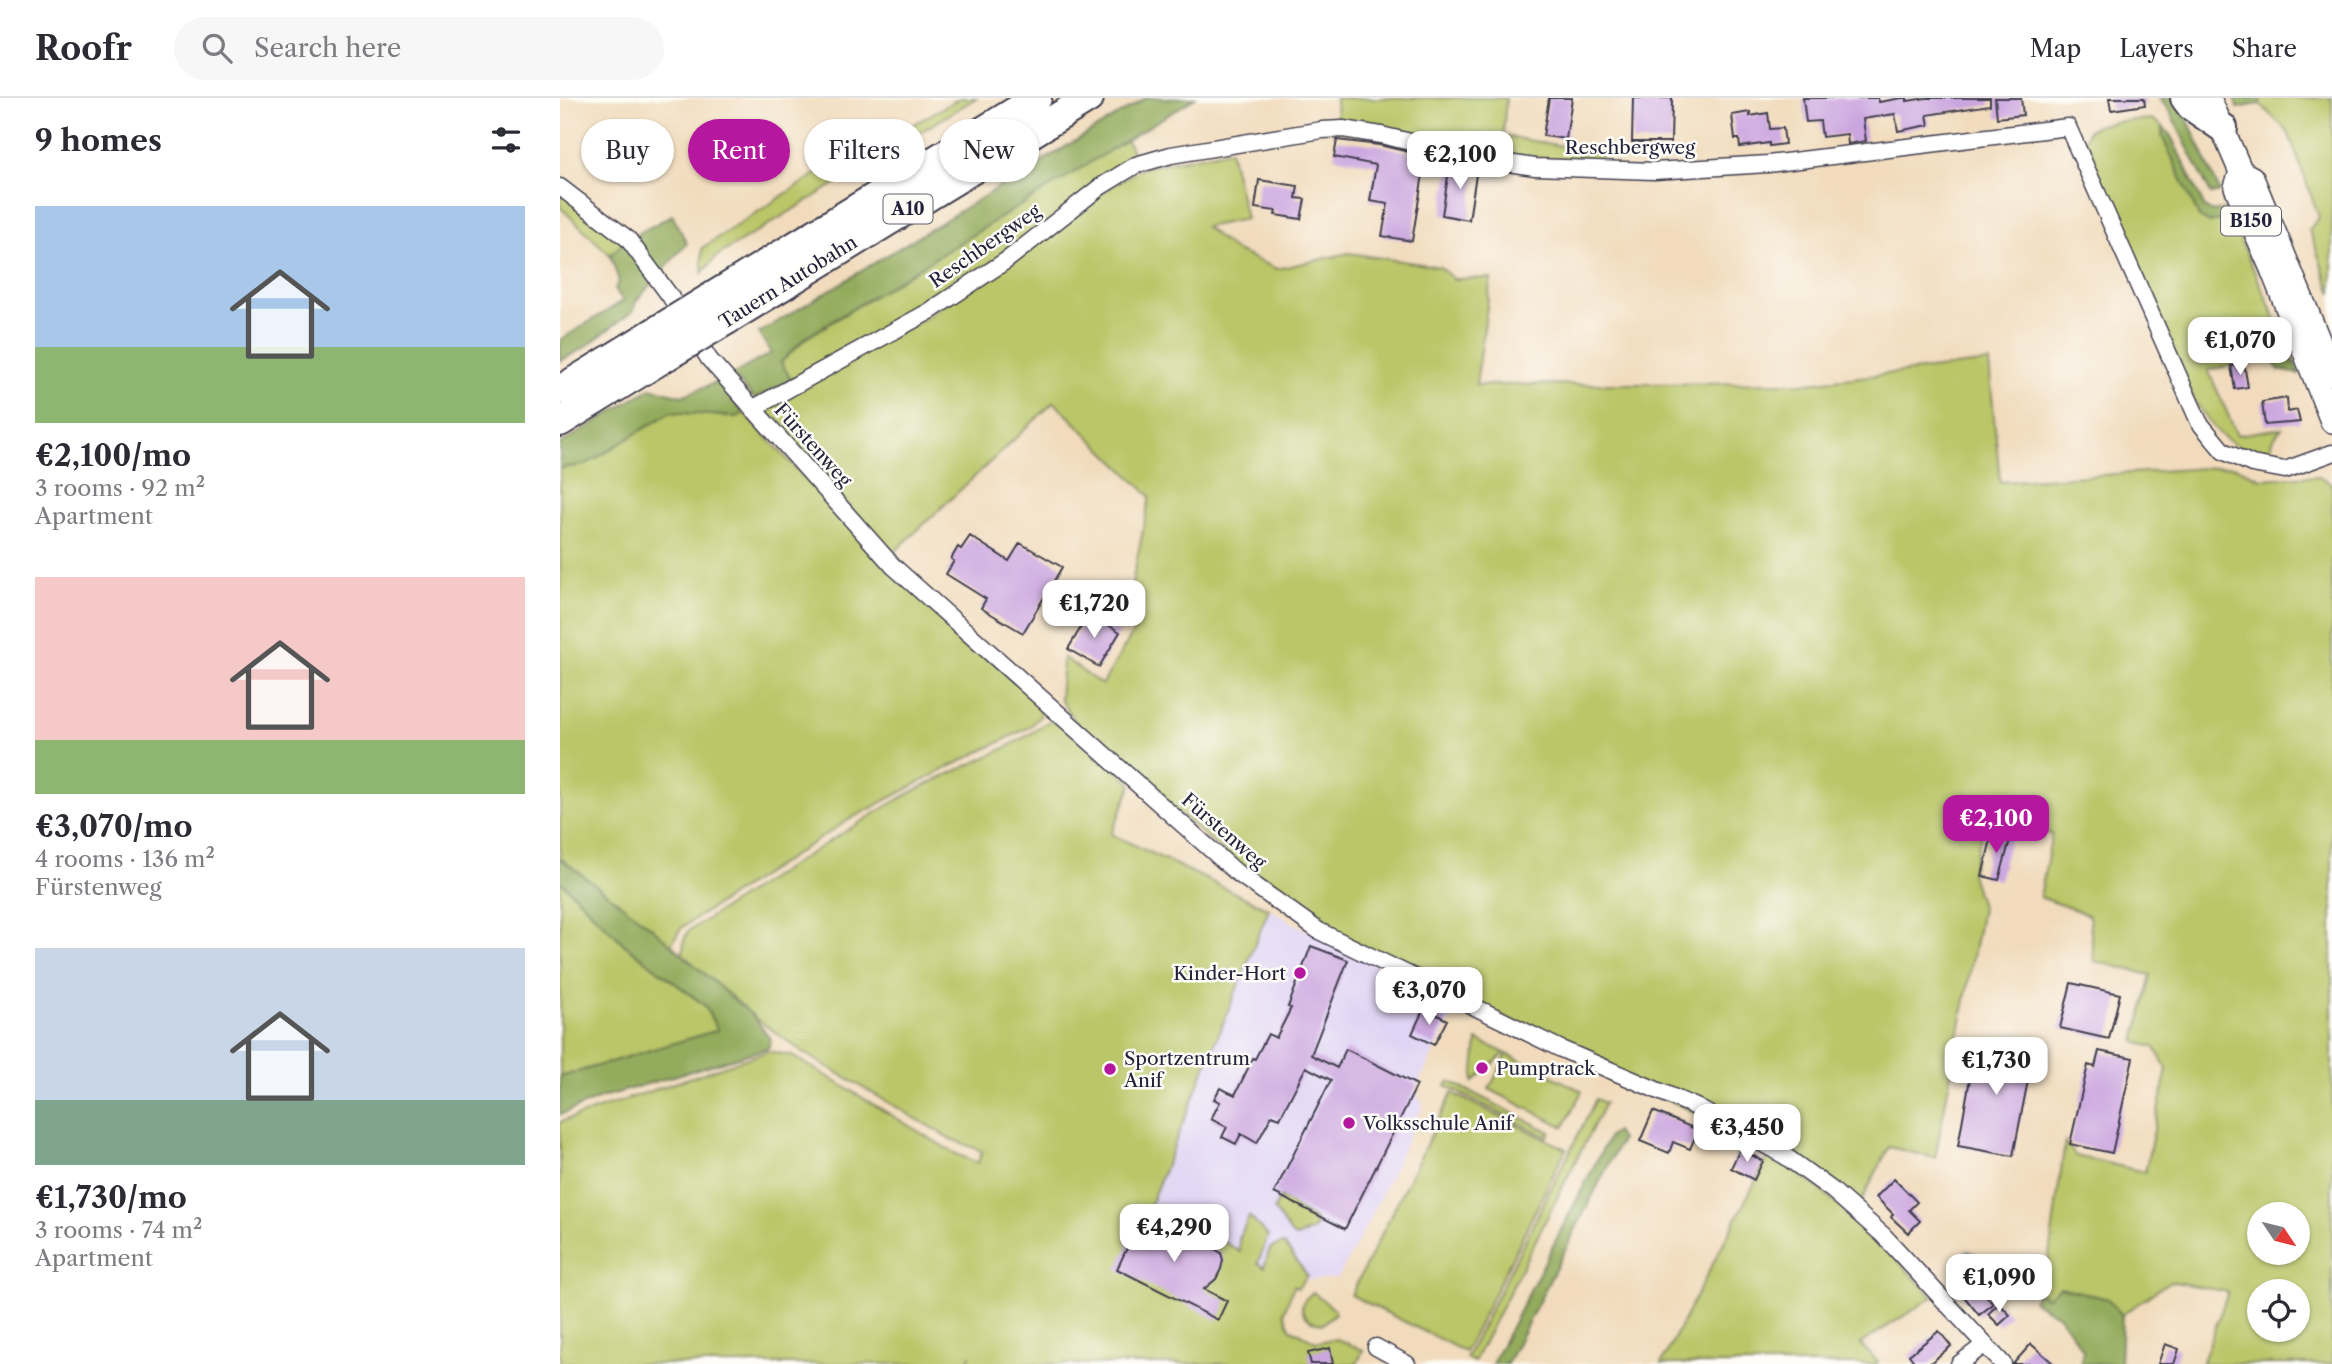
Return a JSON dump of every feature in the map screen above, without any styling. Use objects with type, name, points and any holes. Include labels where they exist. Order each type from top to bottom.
[{"type":"highway","name":"Tauern Autobahn","points":[[719,309],[1037,98]]},
{"type":"highway","name":"Tauern Autobahn","points":[[560,422],[660,345],[1088,98]]},
{"type":"highway","points":[[2185,98],[2191,106],[2223,128]]},
{"type":"highway","name":"Tauern Autobahn","points":[[560,390],[660,345]]},
{"type":"main road","name":"B150","points":[[2210,98],[2241,172],[2252,178],[2332,373]]},
{"type":"main road","name":"B150","points":[[2241,172],[2236,187],[2277,281],[2332,421]]},
{"type":"street","name":"Reschbergweg","points":[[752,409],[929,311],[1007,260],[1109,182],[1136,165],[1171,155],[1322,130],[1343,129],[1523,166],[1654,171],[1768,164],[2068,127],[2199,422],[2223,451],[2252,464],[2285,470],[2332,453]]},
{"type":"street","name":"Fürstenweg","points":[[560,187],[628,239],[670,296],[709,359],[893,566],[1225,863],[1319,931],[1561,1049],[1696,1107],[1785,1156],[1832,1190],[1883,1235],[2003,1364]]},
{"type":"street","points":[[1958,1364],[1984,1345]]},
{"type":"street","points":[[1376,1347],[1407,1364]]},
{"type":"shaded area","points":[[1269,909],[1457,1006],[1415,1090],[1423,1105],[1371,1217],[1338,1278],[1297,1280],[1265,1268],[1196,1223],[1150,1205]]},
{"type":"green space","points":[[960,98],[976,98],[925,129],[925,119],[923,119]]},
{"type":"green space","points":[[1146,98],[1195,98],[805,338],[781,362],[791,380],[755,399],[732,375],[771,353],[759,333],[1008,182],[1039,182],[1039,163]]},
{"type":"green space","points":[[1336,98],[1506,98],[1503,136],[1604,153],[1597,163],[1510,159],[1337,124]]},
{"type":"green space","points":[[2159,98],[2174,98],[2184,111],[2220,192],[2211,194],[2170,112]]},
{"type":"green space","points":[[2235,98],[2260,98],[2260,104],[2237,108]]},
{"type":"green space","points":[[2260,98],[2332,98],[2332,294],[2309,230],[2319,217],[2288,132],[2260,104]]},
{"type":"green space","points":[[2152,119],[2163,127],[2162,136],[2210,223],[2230,217],[2281,331],[2266,342],[2270,357],[2208,370],[2237,435],[2282,428],[2272,440],[2270,452],[2265,456],[2240,448],[2223,436],[2208,421],[2194,400],[2084,142],[2088,131],[2100,125]]},
{"type":"green space","points":[[2163,127],[2171,136],[2205,208],[2213,212],[2225,209],[2230,217],[2210,223],[2199,217],[2162,136]]},
{"type":"green space","points":[[1126,139],[1137,161],[941,300],[791,380],[781,362],[805,339]]},
{"type":"green space","points":[[1230,150],[1246,219],[1205,227],[1234,250],[1277,269],[1349,253],[1440,267],[1453,279],[1491,278],[1476,385],[1808,383],[1989,362],[2000,482],[2234,466],[2261,479],[2319,476],[2332,484],[2332,1364],[2202,1364],[2228,1292],[2170,1281],[2122,1315],[2107,1299],[2047,1297],[2037,1292],[2048,1263],[2065,1142],[2076,1156],[2145,1172],[2167,1069],[2154,1047],[2135,1042],[2151,975],[2094,961],[2089,915],[2040,897],[2052,834],[1985,820],[1971,874],[1982,909],[1935,1158],[1889,1147],[1858,1208],[1820,1176],[1312,921],[1265,888],[1076,723],[1060,699],[1063,657],[1102,685],[1138,624],[1126,612],[1150,496],[1054,402],[891,555],[767,412],[775,402],[925,318],[1083,204],[1142,168]]},
{"type":"green space","points":[[804,182],[838,182],[717,256],[702,273],[702,248]]},
{"type":"green space","points":[[560,193],[628,239],[610,255],[560,207]]},
{"type":"green space","points":[[672,215],[687,243],[636,301],[634,310],[584,348],[560,361],[560,340],[623,301],[615,289],[619,281],[610,255],[628,239]]},
{"type":"green space","points":[[2281,331],[2299,374],[2279,370],[2270,357],[2266,342]]},
{"type":"green space","points":[[717,382],[744,413],[737,417],[671,412],[585,465],[560,468],[560,444],[651,388],[682,396]]},
{"type":"green space","points":[[671,412],[737,417],[744,413],[885,563],[1040,702],[1041,715],[1030,727],[850,819],[681,928],[671,945],[560,858],[560,468],[585,465]]},
{"type":"green space","points":[[1052,719],[1066,724],[1132,784],[1111,834],[1269,909],[1150,1205],[1196,1223],[1240,1252],[1239,1239],[1249,1216],[1268,1236],[1258,1263],[1264,1267],[1270,1248],[1281,1244],[1285,1245],[1307,1275],[1298,1288],[1294,1286],[1284,1312],[1290,1328],[1316,1342],[1337,1339],[1363,1350],[1357,1364],[968,1364],[970,1355],[966,1364],[560,1364],[560,1122],[768,1051],[793,1056],[956,1154],[978,1163],[982,1151],[951,1139],[804,1053],[754,1017],[683,955],[684,940],[688,931],[874,814],[920,788],[1016,742]]},
{"type":"green space","points":[[560,858],[651,927],[754,1017],[771,1040],[768,1048],[600,1098],[560,1115],[560,1077],[718,1030],[704,1005],[625,945],[560,881]]},
{"type":"green space","points":[[560,881],[625,945],[704,1005],[718,1031],[560,1077]]},
{"type":"green space","name":"Pumptrack","points":[[1477,1040],[1505,1053],[1473,1082]]},
{"type":"green space","points":[[1507,1054],[1582,1091],[1564,1127],[1489,1089]]},
{"type":"green space","points":[[1449,1081],[1550,1132],[1547,1137],[1446,1086]]},
{"type":"green space","points":[[1452,1093],[1566,1149],[1465,1352],[1351,1295]]},
{"type":"green space","points":[[1596,1099],[1605,1103],[1474,1362],[1466,1358]]},
{"type":"green space","points":[[1616,1132],[1621,1140],[1507,1364],[1492,1364],[1609,1137]]},
{"type":"green space","points":[[1770,1153],[1817,1187],[1873,1235],[1933,1297],[1860,1344],[1878,1362],[1876,1364],[1661,1364]]},
{"type":"green space","points":[[1280,1197],[1315,1220],[1314,1230],[1296,1237],[1292,1235],[1274,1210]]},
{"type":"green space","points":[[2060,1287],[2108,1299],[2122,1315],[2120,1364],[2081,1364],[2083,1350],[2059,1316],[2033,1301],[2037,1292],[2047,1297]]},
{"type":"green space","points":[[1313,1292],[1335,1310],[1323,1324],[1309,1319],[1302,1310],[1303,1302]]},
{"type":"water","points":[[1967,1251],[1992,1261],[1986,1274],[1962,1265]]},
{"type":"building","points":[[1549,98],[1572,98],[1566,139],[1543,136]]},
{"type":"building","points":[[1633,98],[1672,98],[1671,142],[1632,142]]},
{"type":"building","points":[[1803,98],[1878,98],[1879,102],[1902,98],[1907,98],[1907,101],[1926,98],[1990,98],[1990,105],[1927,115],[1929,125],[1898,131],[1895,114],[1863,119],[1866,141],[1848,144],[1847,134],[1822,137],[1820,121],[1806,122]]},
{"type":"building","points":[[1995,98],[2021,98],[2023,115],[1997,118]]},
{"type":"building","points":[[2109,98],[2144,98],[2145,105],[2111,110]]},
{"type":"building","points":[[1750,112],[1750,116],[1768,113],[1770,129],[1783,128],[1785,144],[1740,147],[1739,139],[1735,139],[1732,115]]},
{"type":"building","points":[[1337,140],[1379,145],[1426,156],[1412,241],[1382,236],[1388,204],[1370,201],[1376,165],[1334,157]]},
{"type":"building","points":[[1450,163],[1477,168],[1469,220],[1442,215]]},
{"type":"building","points":[[1259,180],[1298,186],[1296,198],[1305,199],[1301,219],[1275,215],[1276,211],[1255,208]]},
{"type":"building","points":[[2244,364],[2248,387],[2235,389],[2231,366]]},
{"type":"building","points":[[2287,398],[2288,412],[2297,410],[2300,422],[2265,425],[2262,402]]},
{"type":"building","points":[[970,536],[1009,561],[1020,543],[1062,567],[1023,633],[981,608],[986,599],[946,574],[958,547],[961,549]]},
{"type":"building","points":[[1089,614],[1120,632],[1099,667],[1068,649]]},
{"type":"building","points":[[1993,831],[2011,836],[1999,880],[1982,876]]},
{"type":"building","points":[[1311,946],[1348,960],[1311,1055],[1337,1068],[1346,1049],[1417,1085],[1345,1229],[1274,1193],[1331,1080],[1306,1067],[1280,1118],[1272,1115],[1257,1143],[1241,1134],[1236,1144],[1222,1137],[1227,1127],[1211,1119],[1220,1102],[1214,1099],[1220,1088],[1235,1095],[1268,1034],[1276,1038],[1291,1008],[1288,1007]]},
{"type":"building","points":[[2071,983],[2120,994],[2109,1039],[2060,1028]]},
{"type":"building","points":[[1424,1008],[1447,1020],[1434,1045],[1412,1034]]},
{"type":"building","points":[[1977,1039],[2034,1050],[2013,1156],[1958,1146]]},
{"type":"building","points":[[2099,1051],[2133,1058],[2112,1153],[2070,1144],[2088,1065],[2095,1067]]},
{"type":"building","points":[[1653,1111],[1698,1130],[1690,1149],[1673,1142],[1669,1153],[1640,1141]]},
{"type":"building","points":[[1740,1149],[1763,1161],[1754,1180],[1731,1168]]},
{"type":"building","points":[[1894,1179],[1917,1202],[1909,1210],[1920,1221],[1908,1233],[1876,1197]]},
{"type":"building","points":[[1149,1218],[1192,1233],[1221,1253],[1221,1269],[1216,1279],[1204,1289],[1227,1301],[1218,1320],[1117,1269],[1128,1246],[1126,1244],[1130,1231],[1138,1222]]},
{"type":"building","points":[[1966,1271],[1993,1304],[1979,1315],[1952,1282]]},
{"type":"building","points":[[1999,1303],[2010,1315],[1999,1325],[1988,1314]]},
{"type":"building","points":[[1939,1331],[1951,1346],[1929,1364],[1916,1364],[1909,1355]]},
{"type":"building","points":[[2031,1344],[2054,1364],[2013,1364]]},
{"type":"building","points":[[2165,1344],[2179,1349],[2174,1364],[2158,1364]]},
{"type":"building","points":[[1330,1348],[1333,1364],[1311,1364],[1308,1353]]},
{"type":"place","name":"Kinder-Hort","points":[[1300,973]]},
{"type":"place","name":"Pumptrack","points":[[1482,1068]]},
{"type":"place","name":"Sportzentrum Anif","points":[[1110,1069]]},
{"type":"place","name":"Volksschule Anif","points":[[1349,1123]]}]
